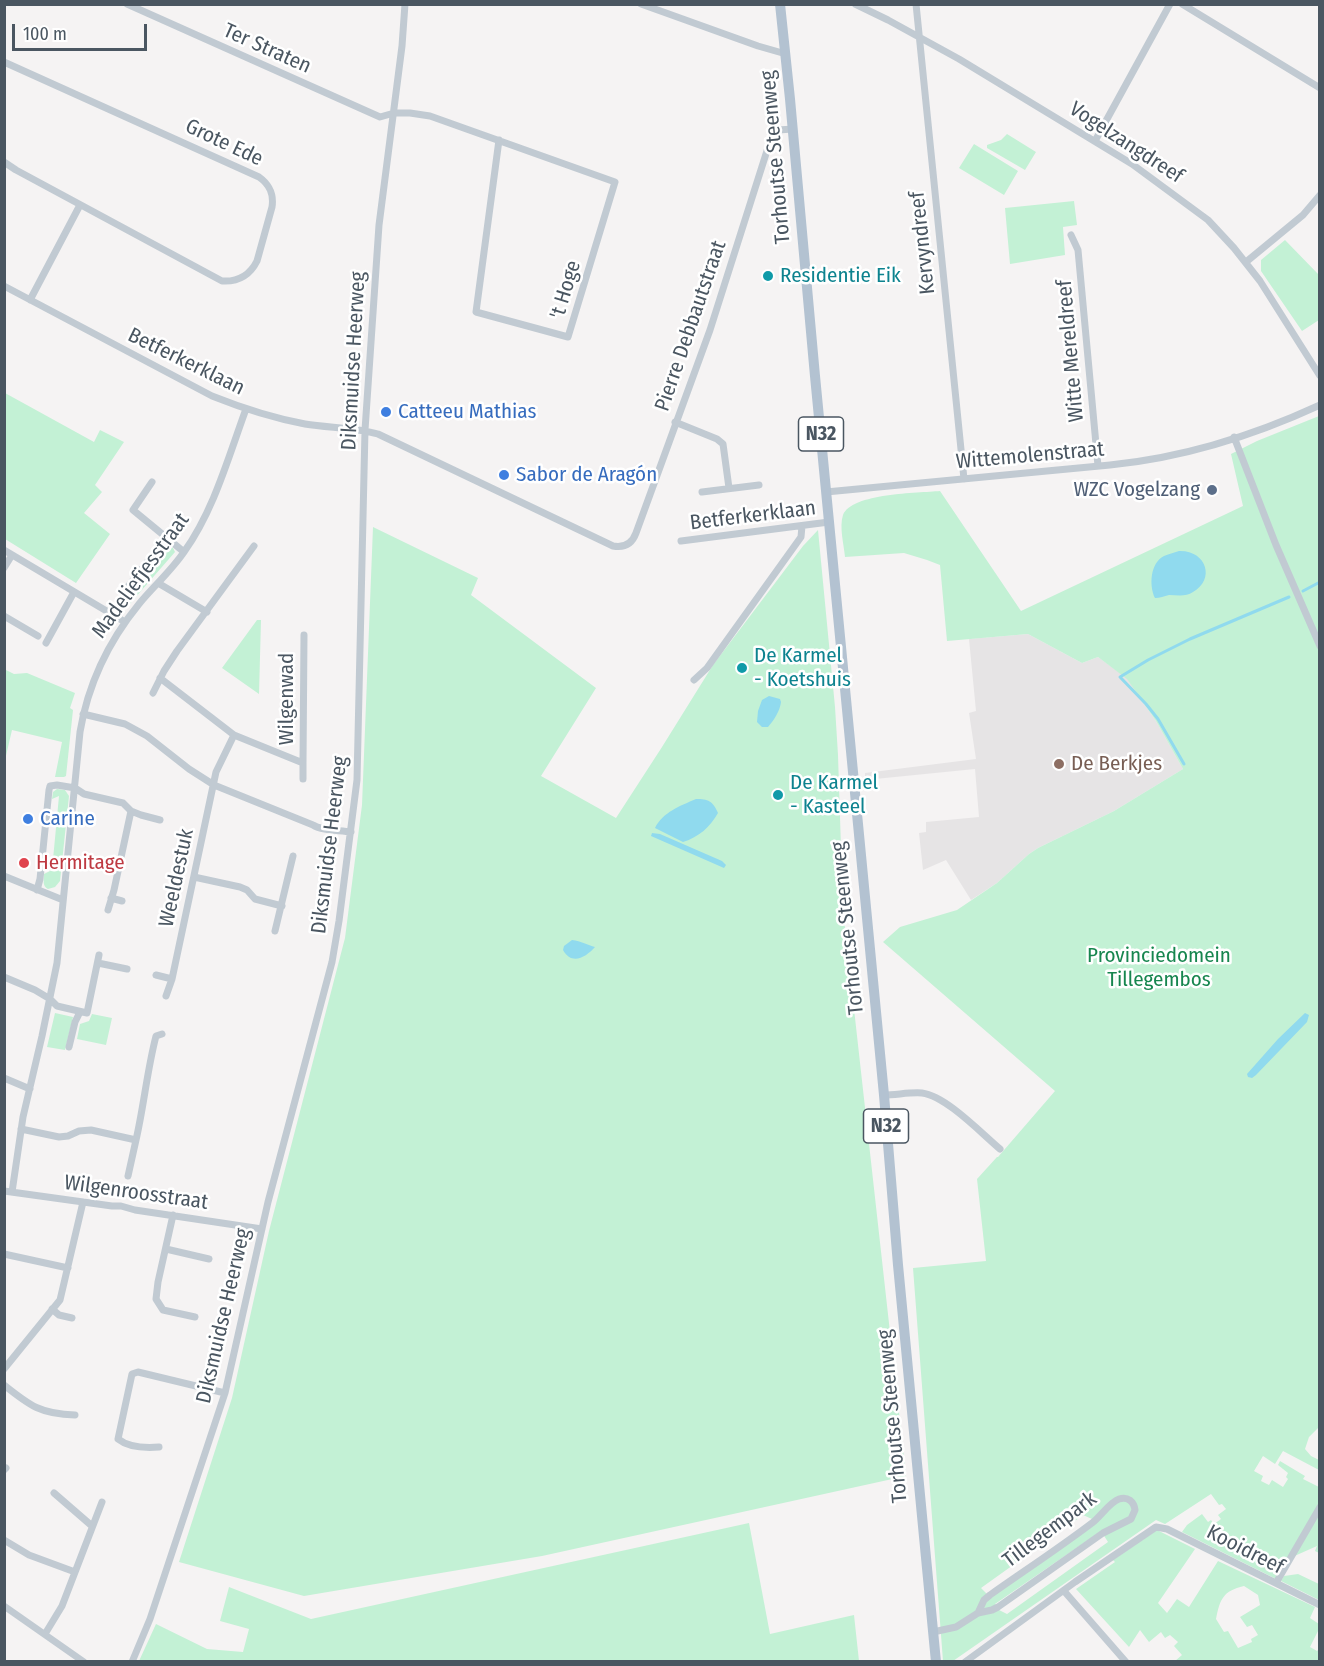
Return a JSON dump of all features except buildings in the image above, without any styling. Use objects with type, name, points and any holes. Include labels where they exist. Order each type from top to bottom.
[{"type":"main road","name":"Torhoutse Steenweg","points":[[780,4],[936,1662]]},
{"type":"street","name":"Ter Straten","points":[[127,4],[380,117],[394,113]]},
{"type":"street","name":"Diksmuidse Heerweg","points":[[132,1662],[150,1619],[225,1393],[262,1229],[332,962],[339,921],[357,780],[365,430],[379,225],[402,46],[405,4]]},
{"type":"street","points":[[641,4],[786,54]]},
{"type":"street","name":"Vogelzangdreef","points":[[855,4],[958,59],[1095,141],[1140,169],[1208,220],[1260,280],[1320,376]]},
{"type":"street","name":"Kervyndreef","points":[[916,4],[964,479]]},
{"type":"street","points":[[1095,141],[1170,4]]},
{"type":"street","points":[[1182,4],[1320,88]]},
{"type":"street","name":"Grote Ede","points":[[4,62],[260,177],[270,188],[273,201],[255,265],[243,277],[228,281],[218,279],[16,171],[4,162]]},
{"type":"street","name":"'t Hoge","points":[[394,113],[430,116],[499,140],[615,182],[568,337],[476,312],[499,140]]},
{"type":"street","name":"Pierre Debbautstraat","points":[[626,546],[634,538],[710,330],[772,135],[778,130],[793,129]]},
{"type":"street","points":[[1246,262],[1303,215],[1320,195]]},
{"type":"street","points":[[30,300],[80,205]]},
{"type":"street","name":"Witte Mereldreef","points":[[1071,235],[1078,250],[1098,466]]},
{"type":"street","name":"Betferkerklaan","points":[[4,286],[212,396],[246,409],[301,423],[365,430],[378,434],[613,546],[626,546]]},
{"type":"street","name":"Wittemolenstraat","points":[[826,492],[1143,461],[1178,454],[1234,437],[1294,417],[1320,405]]},
{"type":"street","name":"Madeliefjesstraat","points":[[8,1191],[57,963],[83,714],[94,680],[112,641],[124,622],[184,552],[196,533],[213,498],[246,409]]},
{"type":"street","points":[[675,422],[717,439],[723,444],[729,488]]},
{"type":"street","points":[[1234,437],[1276,545],[1320,646]]},
{"type":"street","points":[[152,482],[133,510],[184,552]]},
{"type":"street","points":[[702,492],[759,485]]},
{"type":"street","name":"Betferkerklaan","points":[[681,542],[829,522]]},
{"type":"street","points":[[694,680],[712,661],[801,537],[802,526]]},
{"type":"street","points":[[127,588],[166,537]]},
{"type":"street","points":[[153,693],[177,651],[254,546]]},
{"type":"street","points":[[4,550],[124,622]]},
{"type":"street","points":[[4,568],[12,555]]},
{"type":"street","points":[[158,584],[207,612]]},
{"type":"street","points":[[46,643],[74,592]]},
{"type":"street","points":[[4,616],[38,636]]},
{"type":"street","name":"Wilgenwad","points":[[303,779],[304,635]]},
{"type":"street","name":"Wilgenwad","points":[[160,678],[234,735],[303,763]]},
{"type":"street","points":[[83,714],[125,724],[137,730],[214,785],[316,828],[351,832]]},
{"type":"street","points":[[214,785],[216,772],[234,735]]},
{"type":"street","points":[[37,890],[50,786],[57,784],[75,788],[84,794],[123,803],[131,811],[141,816],[160,820]]},
{"type":"street","name":"Weeldestuk","points":[[166,996],[172,979],[214,785]]},
{"type":"street","points":[[108,910],[131,811]]},
{"type":"street","points":[[275,932],[293,856]]},
{"type":"street","points":[[4,876],[63,900]]},
{"type":"street","points":[[194,877],[240,887],[247,890],[255,899],[282,906]]},
{"type":"street","points":[[111,898],[122,901]]},
{"type":"street","points":[[4,977],[35,990],[57,1006],[87,1013],[98,959],[127,969]]},
{"type":"street","points":[[156,975],[172,979]]},
{"type":"street","points":[[69,1047],[80,1012]]},
{"type":"street","points":[[128,1176],[153,1047],[156,1036],[162,1034]]},
{"type":"street","points":[[4,1078],[30,1089]]},
{"type":"street","points":[[884,1095],[921,1093],[941,1100],[1000,1149]]},
{"type":"street","points":[[21,1129],[59,1137],[91,1130],[136,1140]]},
{"type":"street","name":"Wilgenroosstraat","points":[[8,1191],[121,1206],[262,1229]]},
{"type":"street","points":[[4,1369],[60,1300],[83,1202]]},
{"type":"street","points":[[173,1215],[156,1299],[163,1310],[195,1317]]},
{"type":"street","points":[[165,1249],[209,1259]]},
{"type":"street","points":[[4,1254],[68,1268]]},
{"type":"street","points":[[52,1309],[72,1318]]},
{"type":"street","points":[[159,1447],[147,1448],[123,1443],[117,1437],[132,1374],[138,1372],[225,1393]]},
{"type":"street","points":[[4,1385],[38,1409],[56,1414],[75,1415]]},
{"type":"street","points":[[54,1493],[92,1526]]},
{"type":"street","name":"Tillegempark","points":[[1118,1499],[1131,1500],[1135,1510],[1131,1519],[1103,1533],[998,1607],[978,1613],[984,1600],[990,1595],[1094,1522],[1118,1499]]},
{"type":"street","points":[[45,1634],[62,1605],[102,1502]]},
{"type":"street","points":[[1276,1583],[1320,1506]]},
{"type":"street","name":"Kooidreef","points":[[1064,1591],[1156,1527],[1167,1528],[1320,1605]]},
{"type":"street","points":[[4,1540],[29,1555],[75,1572]]},
{"type":"street","points":[[965,1662],[1064,1591],[1126,1662]]},
{"type":"street","points":[[4,1606],[84,1662]]},
{"type":"street","points":[[933,1632],[956,1627],[978,1613]]},
{"type":"shaded area","name":"De Berkjes","points":[[1028,634],[1082,663],[1098,657],[1127,678],[1156,721],[1183,769],[1114,811],[1038,848],[997,883],[971,900],[946,860],[923,870],[919,833],[926,832],[926,822],[979,817],[975,769],[865,780],[865,773],[976,759],[969,713],[976,711],[969,639]]},
{"type":"green space","points":[[1007,134],[1036,152],[1025,170],[987,148],[987,145],[1001,140]]},
{"type":"green space","points":[[974,144],[1018,171],[1004,195],[959,168]]},
{"type":"green space","points":[[1074,201],[1077,225],[1063,227],[1065,255],[1010,264],[1005,208]]},
{"type":"green space","points":[[1285,240],[1319,275],[1319,320],[1302,331],[1261,271],[1261,260]]},
{"type":"green space","points":[[5,393],[94,442],[100,430],[124,442],[95,485],[102,492],[84,513],[110,534],[76,583],[5,539]]},
{"type":"green space","name":"Provinciedomein Tillegembos","points":[[1319,416],[1320,1426],[1309,1437],[1305,1449],[1319,1460],[1319,1470],[1283,1451],[1275,1464],[1263,1456],[1254,1471],[1263,1476],[1261,1481],[1269,1485],[1272,1480],[1283,1487],[1288,1479],[1286,1477],[1288,1473],[1278,1465],[1280,1461],[1305,1476],[1303,1479],[1319,1487],[1319,1553],[1315,1551],[1317,1546],[1290,1558],[1278,1580],[1182,1532],[1187,1525],[1202,1514],[1208,1522],[1211,1520],[1214,1524],[1221,1519],[1218,1515],[1226,1509],[1222,1504],[1219,1505],[1211,1494],[1165,1524],[1156,1520],[953,1661],[943,1661],[913,1268],[986,1261],[977,1179],[1055,1091],[883,942],[900,927],[957,910],[997,883],[1038,848],[1114,811],[1183,769],[1156,721],[1127,679],[1098,657],[1082,663],[1028,634],[947,641],[940,565],[904,553],[845,557],[843,515],[859,502],[872,498],[940,491],[1021,611],[1243,506],[1231,454]],"holes":[[[1083,1515],[1092,1519],[991,1598],[981,1588]],[[1101,1531],[1108,1542],[1007,1614],[999,1610],[995,1604]]]},
{"type":"green space","points":[[373,527],[478,578],[471,595],[596,688],[541,776],[616,818],[713,665],[803,546],[818,530],[835,707],[843,910],[906,1476],[542,1556],[304,1596],[179,1562],[232,1398],[269,1231],[345,938],[362,805]]},
{"type":"green space","points":[[168,545],[175,552],[127,607],[122,610],[116,608],[162,548]]},
{"type":"green space","points":[[257,620],[261,620],[259,694],[222,668]]},
{"type":"green space","points":[[4,669],[14,674],[27,673],[75,693],[70,708],[73,710],[66,776],[55,777],[62,742],[12,730],[5,760]]},
{"type":"green space","points":[[57,789],[65,790],[69,796],[60,881],[55,887],[48,889],[44,885],[44,874],[52,870],[59,796],[52,799],[53,792]]},
{"type":"green space","points":[[55,1013],[73,1017],[65,1050],[47,1047]]},
{"type":"green space","points":[[92,1014],[112,1018],[106,1045],[77,1039],[80,1024],[89,1021]]},
{"type":"green space","points":[[749,1523],[770,1634],[854,1615],[859,1661],[139,1661],[156,1624],[207,1649],[243,1652],[249,1629],[220,1621],[229,1587],[311,1619]]},
{"type":"green space","points":[[1157,1530],[1195,1549],[1158,1603],[1167,1613],[1177,1599],[1189,1607],[1218,1561],[1315,1607],[1310,1618],[1319,1624],[1319,1629],[1310,1647],[1317,1651],[1319,1649],[1319,1661],[1175,1661],[1182,1655],[1174,1646],[1178,1642],[1170,1635],[1165,1638],[1161,1632],[1149,1642],[1140,1630],[1129,1647],[1076,1589],[1115,1562],[1113,1560]],"holes":[[[1244,1586],[1258,1595],[1260,1605],[1240,1617],[1247,1627],[1252,1625],[1258,1635],[1251,1639],[1252,1642],[1238,1648],[1228,1631],[1224,1632],[1216,1619],[1219,1606],[1227,1593]]]},
{"type":"green space","points":[[1298,1574],[1319,1584],[1319,1600],[1281,1581],[1284,1576]]},
{"type":"water","points":[[1179,551],[1196,555],[1201,560],[1205,566],[1204,580],[1190,594],[1155,598],[1152,587],[1153,569],[1159,559]]},
{"type":"water","points":[[769,696],[780,699],[781,702],[768,727],[762,727],[757,722],[758,711],[762,700]]},
{"type":"water","points":[[696,799],[710,801],[718,813],[708,827],[699,834],[683,842],[655,828],[667,814]]},
{"type":"water","points":[[652,833],[660,834],[722,861],[726,865],[724,868],[651,836]]},
{"type":"water","points":[[572,940],[595,947],[583,957],[571,958],[563,950],[564,946]]},
{"type":"water","points":[[1305,1013],[1309,1015],[1307,1022],[1256,1075],[1252,1078],[1248,1077],[1247,1074],[1278,1039]]},
{"type":"waterway","points":[[1303,591],[1320,582]]},
{"type":"waterway","points":[[1184,764],[1158,719],[1120,677],[1190,639],[1289,597]]},
{"type":"place","name":"Residentie Eik","points":[[768,276]]},
{"type":"place","name":"Catteeu Mathias","points":[[386,412]]},
{"type":"place","name":"Sabor de Aragón","points":[[504,475]]},
{"type":"place","name":"WZC Vogelzang","points":[[1212,490]]},
{"type":"place","name":"De Karmel - Koetshuis","points":[[742,668]]},
{"type":"place","name":"De Berkjes","points":[[1059,764]]},
{"type":"place","name":"De Karmel - Kasteel","points":[[778,795]]},
{"type":"place","name":"Carine","points":[[28,819]]},
{"type":"place","name":"Hermitage","points":[[24,863]]}]
